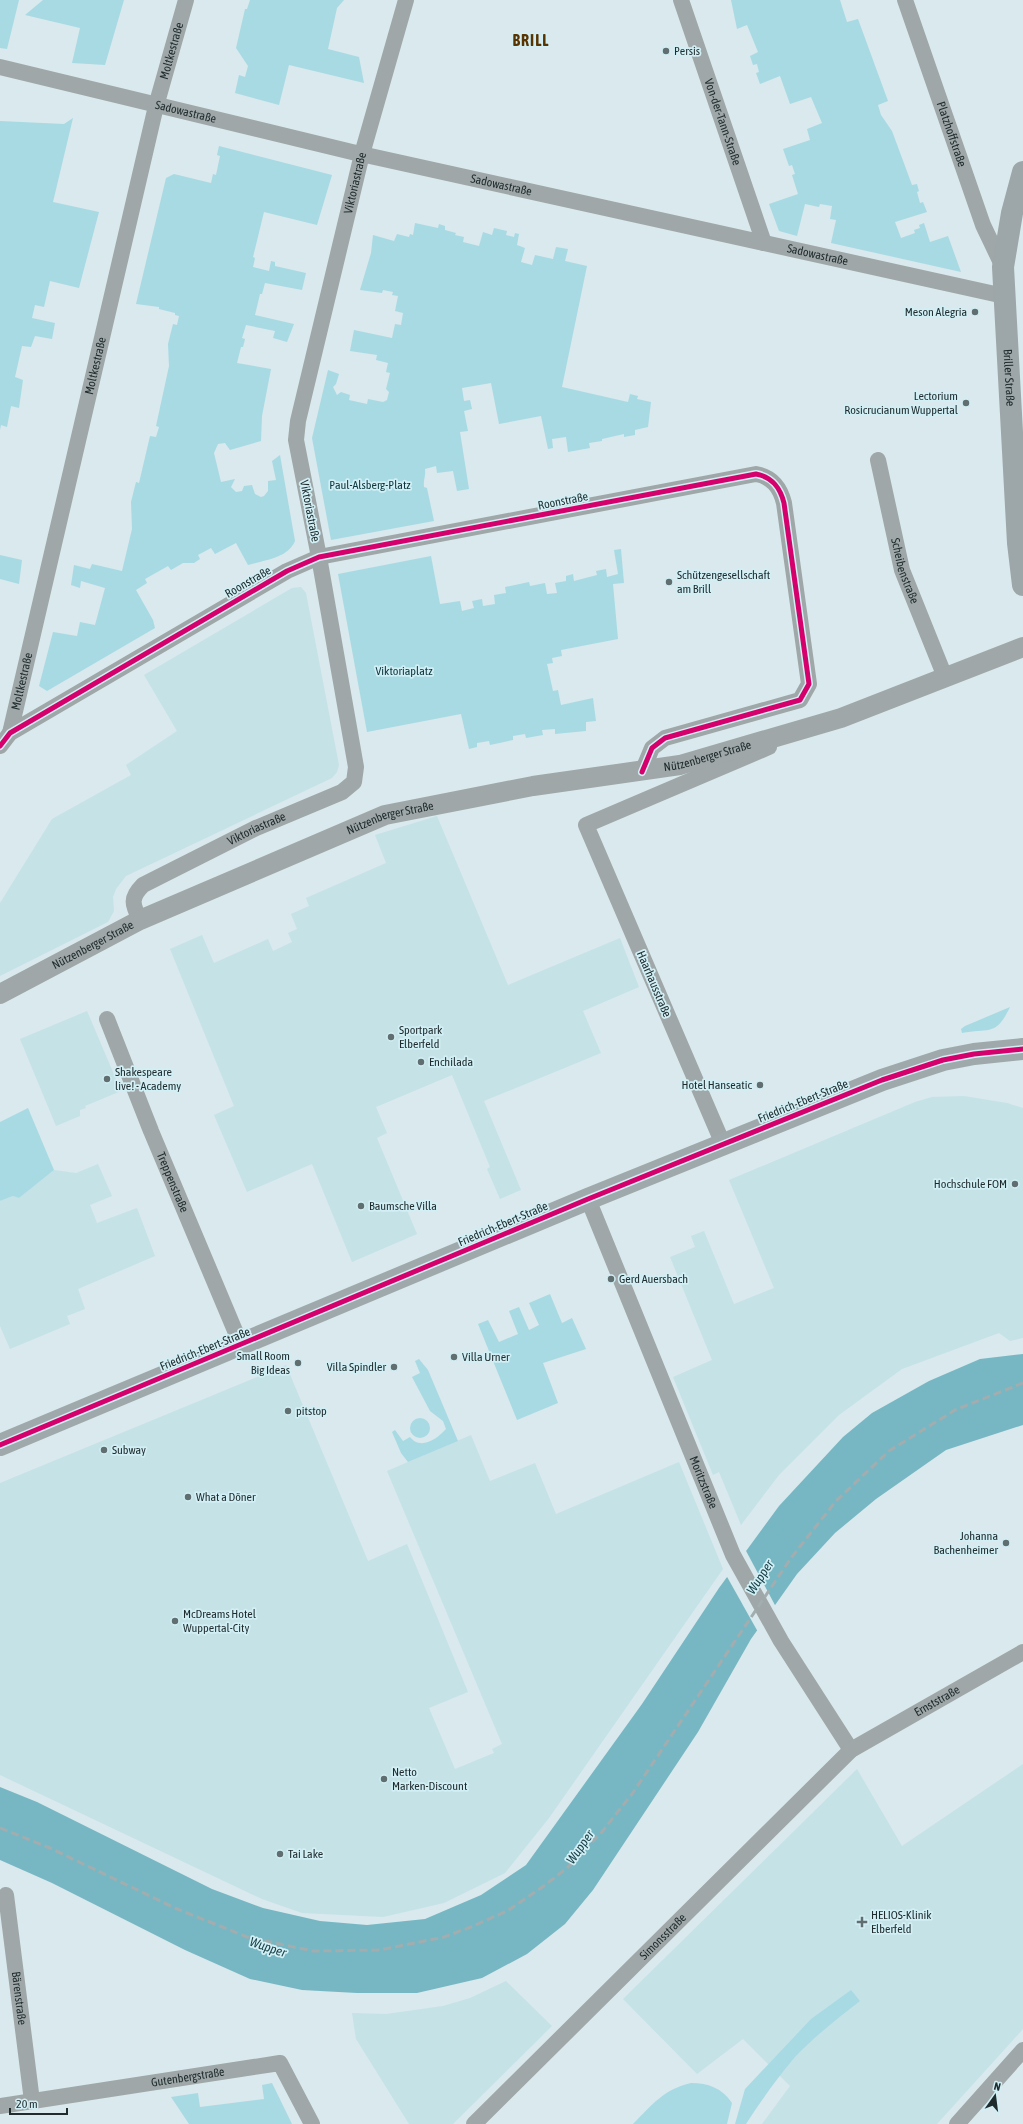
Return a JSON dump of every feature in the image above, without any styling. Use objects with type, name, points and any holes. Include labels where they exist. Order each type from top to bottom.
[{"type":"main road","name":"Briller Straße","points":[[1023,172],[1012,213],[1003,267],[1018,543],[1023,586]]},
{"type":"main road","name":"Friedrich-Ebert-Straße","points":[[0,1445],[588,1199],[882,1080],[943,1060],[974,1054],[1018,1054]]},
{"type":"street","name":"Moltkestraße","points":[[10,733],[156,106],[186,0]]},
{"type":"street","name":"Viktoriastraße","points":[[140,920],[133,903],[135,894],[143,885],[256,828],[342,792],[354,782],[356,767],[319,557],[296,440],[298,422],[362,154],[406,0]]},
{"type":"street","name":"Von-der-Tann-Straße","points":[[682,0],[764,243]]},
{"type":"street","name":"Platzhoffstraße","points":[[905,0],[982,225],[1003,267]]},
{"type":"street","name":"Sadowastraße","points":[[0,66],[156,106],[362,154],[1004,296]]},
{"type":"street","name":"Scheibenstraße","points":[[878,460],[902,570],[945,676]]},
{"type":"street","name":"Roonstraße","points":[[0,746],[10,733],[287,571],[319,557],[756,474],[766,476],[780,489],[784,502],[809,684],[800,700],[665,738],[652,748],[642,772]]},
{"type":"street","name":"Nützenberger Straße","points":[[0,994],[140,920],[385,815],[532,786],[642,772],[680,765],[808,728],[868,708],[945,676],[1023,647]]},
{"type":"street","name":"Nützenberger Straße","points":[[586,824],[808,728]]},
{"type":"street","name":"Haarhausstraße","points":[[586,824],[723,1144]]},
{"type":"street","name":"Treppenstraße","points":[[107,1019],[151,1131],[241,1345]]},
{"type":"street","name":"Moritzstraße","points":[[588,1199],[733,1556],[781,1641],[851,1750]]},
{"type":"street","name":"Ernststraße","points":[[851,1750],[1023,1652]]},
{"type":"street","name":"Simonsstraße","points":[[474,2124],[851,1750]]},
{"type":"street","name":"Bärenstraße","points":[[6,1896],[32,2101]]},
{"type":"street","points":[[957,2124],[1023,2050]]},
{"type":"street","name":"Gutenbergstraße","points":[[0,2106],[280,2063],[312,2124]]},
{"type":"shaded area","points":[[301,587],[306,593],[339,765],[337,772],[332,778],[126,876],[116,889],[113,897],[114,911],[108,922],[0,976],[0,903],[52,819],[131,775],[126,765],[177,731],[144,675],[292,588]]},
{"type":"shaded area","points":[[437,816],[508,985],[620,938],[639,987],[583,1011],[601,1053],[484,1101],[521,1190],[500,1199],[487,1169],[490,1167],[452,1075],[376,1107],[387,1133],[377,1138],[417,1234],[352,1262],[312,1164],[247,1192],[214,1115],[234,1106],[170,949],[202,935],[214,963],[268,939],[273,951],[292,942],[288,933],[297,929],[291,914],[309,906],[306,898],[386,863],[375,835]]},
{"type":"shaded area","points":[[87,1011],[121,1091],[85,1106],[86,1108],[80,1110],[80,1116],[56,1126],[20,1039]]},
{"type":"shaded area","points":[[964,1096],[1007,1103],[1023,1108],[1023,1338],[1010,1341],[999,1333],[902,1369],[839,1415],[779,1475],[741,1525],[719,1472],[713,1475],[673,1377],[712,1360],[670,1257],[695,1247],[691,1236],[704,1231],[734,1304],[774,1288],[729,1180],[915,1102],[932,1097]]},
{"type":"shaded area","points":[[98,1164],[112,1196],[90,1205],[97,1223],[137,1208],[155,1256],[78,1289],[85,1309],[67,1316],[70,1324],[10,1349],[0,1326],[0,1201],[13,1196],[19,1198],[54,1170],[76,1173]]},
{"type":"shaded area","points":[[286,1365],[368,1561],[407,1544],[468,1692],[429,1708],[455,1769],[494,1753],[492,1749],[502,1744],[387,1471],[471,1435],[490,1481],[535,1463],[556,1514],[679,1462],[723,1569],[549,1818],[505,1873],[444,1903],[383,1917],[302,1913],[262,1899],[0,1775],[0,1483]]},
{"type":"shaded area","name":"HELIOS-Klinik Elberfeld","points":[[1023,1764],[1023,2029],[937,2124],[762,2124],[790,2086],[743,2039],[697,2074],[623,1999],[857,1769],[902,1846]]},
{"type":"shaded area","points":[[506,1981],[552,2026],[453,2124],[409,2124],[356,2039],[352,2013],[386,2014],[443,2006],[470,1998]]},
{"type":"green space","points":[[0,0],[19,0],[7,49],[0,48]]},
{"type":"green space","points":[[43,0],[124,0],[105,65],[72,63],[80,28],[25,15]]},
{"type":"green space","points":[[250,0],[344,0],[337,8],[328,49],[359,57],[364,83],[289,65],[279,105],[235,93],[239,75],[245,77],[248,66],[236,48],[245,9],[247,9]]},
{"type":"green space","points":[[731,0],[840,0],[847,22],[858,19],[888,101],[878,105],[881,115],[892,131],[912,185],[917,184],[919,191],[917,192],[920,203],[923,202],[927,212],[895,222],[901,238],[915,233],[914,230],[920,228],[919,225],[924,223],[930,242],[948,236],[961,272],[831,243],[836,220],[830,219],[832,206],[820,204],[819,207],[805,204],[797,236],[779,231],[769,204],[798,194],[792,175],[795,174],[792,165],[789,166],[783,149],[810,140],[807,129],[822,123],[811,97],[790,104],[780,76],[760,84],[756,73],[759,72],[757,64],[753,65],[750,56],[758,52],[747,25],[737,29]]},
{"type":"green space","points":[[73,118],[53,202],[99,212],[79,288],[50,281],[44,307],[35,305],[32,318],[55,323],[52,339],[35,336],[31,347],[22,346],[15,377],[23,380],[19,408],[11,406],[7,427],[1,425],[0,430],[0,121],[64,124]]},
{"type":"green space","points":[[219,146],[332,175],[317,225],[264,212],[253,257],[255,258],[253,267],[269,271],[271,261],[275,262],[275,266],[306,273],[302,290],[265,283],[262,294],[260,294],[255,315],[294,324],[287,342],[273,338],[275,331],[246,325],[242,338],[245,339],[243,347],[241,347],[237,363],[271,369],[262,416],[261,441],[230,450],[225,443],[218,444],[214,453],[221,482],[235,479],[231,487],[236,492],[242,491],[244,486],[252,485],[255,494],[261,497],[268,491],[268,481],[276,480],[272,461],[280,455],[295,541],[292,547],[282,555],[248,565],[236,543],[215,554],[211,548],[198,555],[200,559],[194,563],[183,563],[171,570],[168,566],[145,579],[147,583],[136,590],[153,620],[155,628],[47,691],[39,686],[53,632],[77,636],[80,622],[95,625],[105,588],[81,581],[80,588],[71,585],[74,565],[90,569],[92,564],[122,571],[132,529],[131,502],[136,482],[139,483],[150,436],[156,437],[159,427],[156,426],[169,366],[168,344],[173,324],[177,325],[179,316],[175,315],[175,313],[159,309],[159,307],[136,304],[166,178],[174,174],[211,183],[213,174],[216,175],[220,156],[217,155]]},
{"type":"green space","name":"Paul-Alsberg-Platz","points":[[415,223],[438,228],[439,224],[445,226],[445,230],[456,233],[455,235],[464,237],[463,242],[479,246],[483,232],[492,235],[494,228],[507,231],[506,235],[514,237],[515,233],[519,234],[517,245],[525,248],[521,262],[532,265],[535,255],[553,259],[556,247],[568,249],[565,261],[587,266],[562,387],[628,402],[630,394],[638,396],[637,399],[651,402],[648,427],[635,430],[635,435],[624,437],[624,434],[602,439],[602,441],[589,443],[590,448],[568,452],[566,437],[552,439],[553,448],[548,449],[541,416],[499,424],[491,383],[462,388],[464,401],[470,400],[472,409],[464,411],[468,431],[460,432],[469,489],[457,491],[453,471],[437,473],[436,466],[425,469],[424,487],[427,488],[434,521],[331,540],[312,438],[328,370],[339,374],[336,384],[333,387],[337,395],[341,392],[350,395],[349,400],[367,404],[368,399],[383,402],[387,400],[389,392],[386,389],[390,373],[386,372],[388,363],[376,360],[377,355],[350,351],[354,330],[392,338],[395,324],[401,325],[403,313],[395,311],[398,296],[392,295],[393,292],[383,290],[382,293],[360,290],[371,253],[373,235],[394,241],[397,234],[409,237],[410,234],[413,235]]},
{"type":"green space","name":"Viktoriaplatz","points":[[621,549],[624,583],[613,584],[618,639],[561,650],[562,656],[552,658],[553,663],[547,664],[553,691],[558,690],[561,705],[593,698],[596,721],[586,722],[586,731],[555,734],[555,729],[542,730],[543,735],[526,738],[525,734],[513,736],[513,740],[490,745],[489,741],[477,743],[477,747],[469,749],[461,714],[367,732],[338,574],[431,556],[440,604],[460,601],[462,611],[474,608],[472,601],[482,599],[483,606],[495,604],[494,595],[506,593],[505,587],[529,582],[530,586],[545,583],[547,594],[557,593],[555,583],[566,581],[566,576],[573,574],[574,581],[597,575],[596,571],[606,569],[607,577],[618,574],[614,550]]},
{"type":"green space","points":[[0,555],[22,560],[19,584],[0,579]]},
{"type":"green space","points":[[1010,1007],[1001,1023],[996,1027],[992,1029],[962,1033],[961,1029],[965,1026]]},
{"type":"green space","points":[[28,1108],[54,1170],[19,1198],[13,1196],[0,1201],[0,1122]]},
{"type":"green space","points":[[550,1294],[562,1323],[572,1318],[586,1349],[543,1363],[558,1403],[517,1420],[478,1324],[488,1320],[499,1342],[518,1334],[509,1311],[519,1307],[529,1330],[539,1325],[529,1303]]},
{"type":"green space","points":[[419,1359],[428,1370],[458,1441],[408,1462],[401,1453],[392,1432],[395,1430],[403,1441],[410,1437],[414,1441],[424,1443],[429,1442],[439,1436],[446,1429],[443,1421],[430,1411],[412,1377],[420,1373],[415,1361]]},
{"type":"green space","points":[[420,1418],[427,1421],[430,1428],[427,1435],[420,1438],[413,1435],[410,1428],[413,1421]]},
{"type":"green space","points":[[851,1990],[860,2001],[795,2057],[769,2090],[746,2124],[735,2124],[745,2089],[811,2019]]},
{"type":"green space","points":[[272,2083],[292,2124],[189,2124],[171,2097],[198,2093],[200,2107],[264,2099],[262,2085]]},
{"type":"green space","points":[[691,2083],[714,2087],[728,2098],[732,2103],[727,2124],[633,2124],[653,2104],[673,2089]]},
{"type":"water","name":"Wupper","points":[[1023,1354],[1023,1425],[946,1450],[876,1499],[835,1533],[797,1574],[751,1639],[698,1732],[593,1890],[565,1924],[527,1954],[482,1978],[417,1993],[357,1993],[302,1990],[250,1979],[185,1950],[52,1883],[0,1860],[0,1787],[37,1802],[212,1889],[263,1908],[320,1921],[367,1925],[425,1919],[481,1895],[526,1865],[642,1704],[719,1588],[779,1506],[843,1437],[872,1413],[929,1381],[980,1359]]},
{"type":"pier","points":[[745,1549],[776,1607],[758,1632],[726,1575]]},
{"type":"railway","points":[[0,1828],[50,1848],[175,1908],[247,1937],[313,1951],[380,1950],[444,1937],[471,1927],[507,1911],[541,1888],[567,1868],[601,1833],[632,1794],[791,1558],[836,1501],[889,1451],[955,1410],[1023,1383]]},
{"type":"cycle path","points":[[0,746],[10,733],[287,571],[319,557],[756,474],[762,475],[771,480],[778,488],[784,503],[809,684],[800,700],[665,738],[652,748],[642,772]]},
{"type":"cycle path","points":[[0,1445],[588,1199],[882,1080],[943,1060],[974,1054],[1023,1049]]},
{"type":"place","name":"Persis","points":[[666,51]]},
{"type":"place","name":"Meson Alegria","points":[[975,312]]},
{"type":"place","name":"Lectorium Rosicrucianum Wuppertal","points":[[966,403]]},
{"type":"place","name":"Schützengesellschaft am Brill","points":[[669,582]]},
{"type":"place","name":"Sportpark Elberfeld","points":[[391,1037]]},
{"type":"place","name":"Enchilada","points":[[421,1062]]},
{"type":"place","name":"Shakespeare live! - Academy","points":[[107,1079]]},
{"type":"place","name":"Hotel Hanseatic","points":[[760,1085]]},
{"type":"place","name":"Hochschule FOM","points":[[1015,1184]]},
{"type":"place","name":"Baumsche Villa","points":[[361,1206]]},
{"type":"place","name":"Gerd Auersbach","points":[[611,1279]]},
{"type":"place","name":"Villa Urner","points":[[454,1357]]},
{"type":"place","name":"Small Room Big Ideas","points":[[298,1363]]},
{"type":"place","name":"Villa Spindler","points":[[394,1367]]},
{"type":"place","name":"pitstop","points":[[288,1411]]},
{"type":"place","name":"Subway","points":[[104,1450]]},
{"type":"place","name":"What a Döner","points":[[188,1497]]},
{"type":"place","name":"Johanna Bachenheimer","points":[[1006,1543]]},
{"type":"place","name":"McDreams Hotel Wuppertal-City","points":[[175,1621]]},
{"type":"place","name":"Netto Marken-Discount","points":[[384,1779]]},
{"type":"place","name":"Tai Lake","points":[[280,1854]]},
{"type":"place","name":"HELIOS-Klinik Elberfeld","points":[[862,1922]]},
{"type":"district","name":"BRILL","points":[[531,40]]}]
